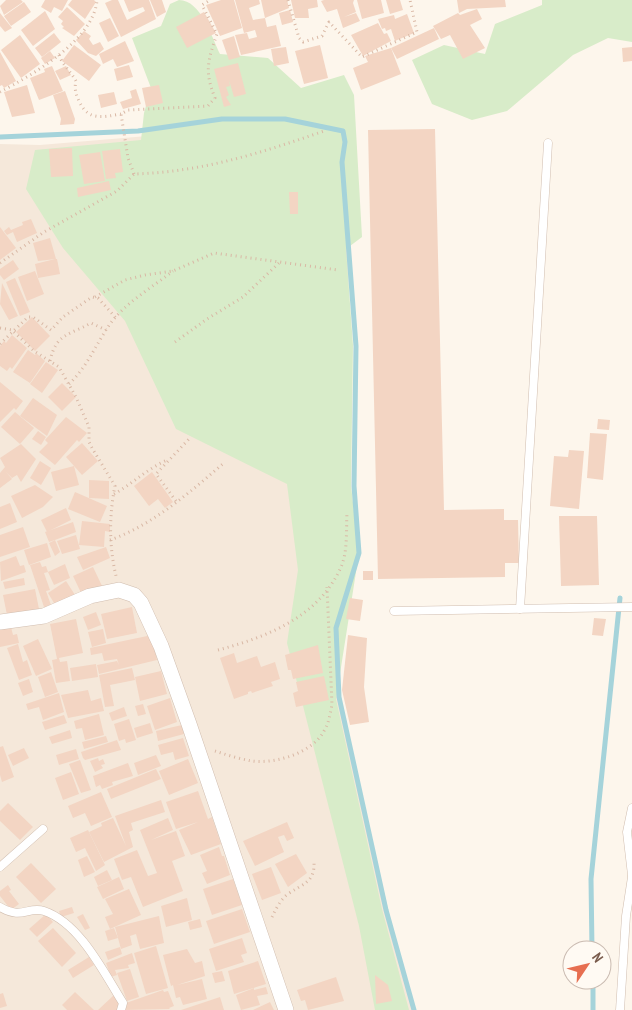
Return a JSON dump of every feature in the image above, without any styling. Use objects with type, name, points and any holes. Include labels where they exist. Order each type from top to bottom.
[{"type":"street","points":[[0,622],[44,616],[90,596],[119,590],[134,595],[147,613],[197,747],[286,1010]]},
{"type":"lane","points":[[520,609],[548,143]]},
{"type":"lane","points":[[394,611],[632,607]]},
{"type":"lane","points":[[620,1010],[626,916],[632,876],[630,834],[632,808]]},
{"type":"lane","points":[[0,868],[43,829]]},
{"type":"lane","points":[[0,907],[10,913],[20,914],[41,910],[62,921],[96,959],[123,1003],[121,1010]]},
{"type":"path","points":[[0,92],[34,74],[58,55],[92,20],[97,0]]},
{"type":"path","points":[[58,55],[61,62],[67,66],[76,80],[74,89],[85,112],[93,117],[101,118],[121,114],[128,110],[208,106],[214,102],[215,98],[207,74],[207,63],[217,34],[202,5],[210,0]]},
{"type":"path","points":[[288,0],[299,38],[303,42],[322,36],[329,22],[362,57],[417,32],[410,0]]},
{"type":"path","points":[[121,114],[128,158],[134,174]]},
{"type":"path","points":[[0,263],[44,232],[117,191],[134,174],[195,169],[218,165],[324,131]]},
{"type":"path","points":[[68,384],[82,370],[106,330],[127,305],[173,271],[214,253],[233,254],[280,263],[338,270]]},
{"type":"path","points":[[175,342],[207,319],[243,297],[280,263]]},
{"type":"path","points":[[0,344],[12,330],[30,316],[51,330],[63,317],[125,280],[173,271]]},
{"type":"path","points":[[95,297],[116,318]]},
{"type":"path","points":[[50,360],[53,350],[62,337],[91,323],[106,330]]},
{"type":"path","points":[[0,328],[12,330],[34,351],[59,367],[76,397],[89,427],[89,442],[115,486],[110,540],[119,590]]},
{"type":"path","points":[[176,502],[156,475],[189,440]]},
{"type":"path","points":[[113,494],[132,484],[154,466],[170,459]]},
{"type":"path","points":[[110,540],[141,526],[191,493],[224,464]]},
{"type":"path","points":[[218,650],[263,637],[284,626],[304,613],[328,588],[341,566],[347,513]]},
{"type":"path","points":[[197,747],[253,761],[270,761],[296,754],[324,732],[330,718],[332,705],[328,588]]},
{"type":"path","points":[[262,941],[277,906],[288,894],[302,888],[312,878],[314,862]]},
{"type":"shaded area","points":[[243,128],[353,136],[337,650],[342,708],[389,913],[415,1010],[0,1010],[0,144],[40,145]]},
{"type":"green space","points":[[179,0],[194,6],[200,13],[220,54],[268,58],[301,88],[344,75],[354,95],[362,237],[346,249],[353,345],[351,486],[359,553],[336,699],[382,909],[409,1010],[375,1010],[359,926],[287,643],[298,570],[287,484],[176,429],[125,321],[63,248],[26,189],[35,150],[141,140],[144,113],[151,88],[132,38],[161,26],[170,4]]},
{"type":"green space","points":[[542,0],[632,0],[632,42],[608,38],[573,55],[507,111],[472,120],[432,104],[412,60],[444,45],[485,54],[495,24],[542,5]]},
{"type":"building","points":[[6,0],[21,0],[23,2],[4,15],[0,6]]},
{"type":"building","points":[[45,0],[68,0],[62,11],[54,7],[51,13],[41,7]]},
{"type":"building","points":[[72,0],[94,0],[96,2],[85,19],[68,5]]},
{"type":"building","points":[[118,0],[127,20],[145,11],[143,7],[129,12],[124,0],[149,0],[156,19],[121,37],[105,3]]},
{"type":"building","points":[[150,0],[162,0],[166,12],[157,17]]},
{"type":"building","points":[[221,0],[234,0],[242,28],[220,36],[206,5]]},
{"type":"building","points":[[235,0],[259,0],[260,4],[249,8],[253,20],[265,18],[267,27],[276,25],[281,46],[241,55],[235,35],[247,33],[249,39],[257,37],[255,30],[244,33]]},
{"type":"building","points":[[261,0],[287,0],[289,8],[265,18]]},
{"type":"building","points":[[291,0],[317,0],[318,7],[308,9],[309,18],[295,18]]},
{"type":"building","points":[[354,0],[356,12],[344,17],[356,13],[360,21],[343,28],[337,9],[327,12],[321,1]]},
{"type":"building","points":[[357,0],[381,0],[384,13],[362,19]]},
{"type":"building","points":[[386,0],[400,0],[403,10],[390,14]]},
{"type":"building","points":[[457,0],[505,0],[506,7],[467,9],[459,13]]},
{"type":"building","points":[[24,2],[31,12],[11,26],[4,16]]},
{"type":"building","points":[[67,7],[85,24],[74,36],[62,28],[64,27],[61,24],[63,21],[58,17]]},
{"type":"building","points":[[477,9],[482,19],[470,25],[485,48],[463,59],[450,35],[441,39],[433,26],[458,13],[460,15]]},
{"type":"building","points":[[290,10],[293,22],[282,25],[279,13]]},
{"type":"building","points":[[45,11],[55,29],[33,46],[21,30]]},
{"type":"building","points":[[204,12],[216,33],[187,48],[176,27]]},
{"type":"building","points":[[0,13],[12,28],[5,32],[0,26]]},
{"type":"building","points":[[407,14],[414,33],[395,41],[391,29],[386,31],[385,28],[382,29],[378,19],[394,15],[395,19]]},
{"type":"building","points":[[110,18],[119,36],[108,42],[99,23]]},
{"type":"building","points":[[378,23],[384,34],[387,33],[391,41],[363,56],[351,35]]},
{"type":"building","points":[[434,28],[439,39],[397,59],[391,48]]},
{"type":"building","points":[[84,31],[91,36],[89,39],[93,45],[100,42],[104,49],[96,56],[88,53],[76,40]]},
{"type":"building","points":[[54,33],[61,42],[42,57],[35,48]]},
{"type":"building","points":[[20,35],[40,64],[21,78],[1,50]]},
{"type":"building","points":[[234,36],[240,57],[229,60],[222,40]]},
{"type":"building","points":[[125,41],[134,61],[117,67],[113,59],[103,64],[99,54]]},
{"type":"building","points":[[74,45],[101,65],[89,81],[62,61]]},
{"type":"building","points":[[320,45],[328,78],[304,84],[295,51]]},
{"type":"building","points":[[286,47],[289,63],[274,66],[271,49]]},
{"type":"building","points":[[632,47],[632,61],[623,62],[622,48]]},
{"type":"building","points":[[391,48],[401,74],[361,90],[353,68],[368,62],[365,56]]},
{"type":"building","points":[[50,51],[55,58],[45,64],[41,58]]},
{"type":"building","points":[[0,52],[16,81],[4,88],[2,85],[0,86]]},
{"type":"building","points":[[238,63],[246,94],[234,97],[229,80],[230,86],[226,87],[229,95],[226,97],[231,105],[224,107],[214,69]]},
{"type":"building","points":[[129,65],[133,77],[117,81],[114,69]]},
{"type":"building","points":[[52,66],[63,91],[39,100],[30,78],[45,72],[44,69]]},
{"type":"building","points":[[66,66],[71,75],[60,80],[55,71]]},
{"type":"building","points":[[27,85],[35,113],[12,117],[4,92]]},
{"type":"building","points":[[159,85],[163,103],[146,107],[142,88]]},
{"type":"building","points":[[136,89],[141,104],[123,109],[120,102],[132,98],[130,91]]},
{"type":"building","points":[[65,91],[75,119],[74,124],[60,125],[61,119],[53,95]]},
{"type":"building","points":[[114,92],[117,104],[101,108],[98,95]]},
{"type":"building","points":[[435,129],[444,510],[504,509],[504,520],[518,520],[519,563],[505,563],[505,577],[378,579],[368,130]]},
{"type":"building","points":[[72,148],[73,176],[51,177],[49,149]]},
{"type":"building","points":[[120,149],[123,172],[115,173],[116,178],[106,179],[102,151]]},
{"type":"building","points":[[100,152],[105,181],[84,184],[79,155]]},
{"type":"building","points":[[109,181],[111,190],[78,197],[77,188]]},
{"type":"building","points":[[289,192],[298,192],[298,214],[290,214]]},
{"type":"building","points":[[31,219],[37,233],[17,242],[13,232],[7,235],[4,231],[9,227],[11,230],[23,225],[22,222]]},
{"type":"building","points":[[0,227],[16,248],[0,260]]},
{"type":"building","points":[[50,238],[56,259],[38,261],[33,243]]},
{"type":"building","points":[[57,259],[60,274],[38,278],[35,264]]},
{"type":"building","points":[[13,260],[19,269],[4,280],[0,275],[0,269]]},
{"type":"building","points":[[35,271],[44,294],[27,301],[18,277]]},
{"type":"building","points":[[15,278],[30,312],[20,316],[6,282]]},
{"type":"building","points":[[2,283],[18,316],[9,320],[0,304]]},
{"type":"building","points":[[32,317],[50,336],[35,351],[16,332]]},
{"type":"building","points":[[12,335],[27,348],[12,369],[10,367],[7,371],[0,366],[0,346],[4,341],[6,343]]},
{"type":"building","points":[[28,350],[35,355],[36,353],[45,361],[30,383],[13,372]]},
{"type":"building","points":[[46,362],[58,370],[42,393],[30,384]]},
{"type":"building","points":[[0,382],[23,401],[16,410],[14,408],[0,422]]},
{"type":"building","points":[[62,383],[76,397],[62,411],[48,397]]},
{"type":"building","points":[[33,398],[57,415],[47,436],[20,416]]},
{"type":"building","points":[[15,412],[34,428],[20,444],[1,427]]},
{"type":"building","points":[[66,417],[87,433],[79,442],[77,440],[55,465],[39,452],[48,443],[45,440]]},
{"type":"building","points":[[598,419],[610,420],[609,430],[597,429]]},
{"type":"building","points":[[38,431],[46,437],[41,445],[32,439]]},
{"type":"building","points":[[590,433],[607,434],[603,480],[587,478]]},
{"type":"building","points":[[82,443],[98,461],[82,475],[66,457]]},
{"type":"building","points":[[21,444],[36,459],[21,482],[17,475],[12,478],[6,472],[12,479],[0,488],[0,473],[5,467],[0,458]]},
{"type":"building","points":[[569,450],[584,451],[579,509],[550,506],[554,456],[568,457]]},
{"type":"building","points":[[40,461],[51,468],[41,485],[30,478]]},
{"type":"building","points":[[74,466],[79,485],[56,491],[51,472]]},
{"type":"building","points":[[152,472],[173,502],[165,508],[158,499],[149,506],[134,486]]},
{"type":"building","points":[[89,480],[109,481],[109,499],[89,498]]},
{"type":"building","points":[[35,485],[53,497],[43,507],[22,518],[11,496]]},
{"type":"building","points":[[75,492],[107,506],[100,522],[68,509]]},
{"type":"building","points":[[10,503],[17,522],[0,529],[0,507]]},
{"type":"building","points":[[66,508],[71,520],[47,532],[41,520]]},
{"type":"building","points":[[559,516],[597,516],[599,585],[561,586]]},
{"type":"building","points":[[82,521],[110,524],[110,532],[105,531],[104,547],[79,545]]},
{"type":"building","points":[[73,522],[76,532],[49,542],[45,532]]},
{"type":"building","points":[[23,527],[30,547],[0,557],[0,535]]},
{"type":"building","points":[[76,535],[80,549],[62,554],[57,541]]},
{"type":"building","points":[[55,540],[60,552],[55,556],[49,543]]},
{"type":"building","points":[[47,543],[51,557],[29,565],[24,550]]},
{"type":"building","points":[[106,547],[110,558],[83,570],[77,557]]},
{"type":"building","points":[[16,556],[20,566],[24,565],[26,572],[1,581],[0,562]]},
{"type":"building","points":[[40,562],[42,567],[46,566],[48,572],[44,573],[50,590],[46,591],[52,608],[45,610],[30,565]]},
{"type":"building","points":[[65,564],[70,578],[54,585],[48,572]]},
{"type":"building","points":[[93,567],[103,588],[83,597],[73,576]]},
{"type":"building","points":[[363,571],[373,571],[373,580],[363,580]]},
{"type":"building","points":[[24,578],[25,585],[5,589],[3,582]]},
{"type":"building","points":[[66,581],[77,598],[57,608],[48,593]]},
{"type":"building","points":[[35,589],[39,609],[7,615],[3,595]]},
{"type":"building","points":[[350,598],[363,600],[360,621],[346,619]]},
{"type":"building","points":[[132,607],[137,633],[107,639],[101,614]]},
{"type":"building","points":[[96,612],[101,625],[88,630],[83,617]]},
{"type":"building","points":[[594,618],[606,619],[603,636],[592,635]]},
{"type":"building","points":[[76,619],[83,653],[59,658],[60,662],[67,661],[70,681],[56,683],[52,660],[57,659],[50,624]]},
{"type":"building","points":[[11,627],[13,635],[17,634],[19,643],[0,647],[0,629]]},
{"type":"building","points":[[103,629],[106,643],[92,647],[88,632]]},
{"type":"building","points":[[152,635],[157,660],[99,674],[97,665],[117,661],[119,665],[117,659],[104,661],[102,653],[91,655],[90,648]]},
{"type":"building","points":[[348,635],[367,638],[364,687],[369,722],[350,725],[342,690]]},
{"type":"building","points":[[38,639],[52,669],[36,676],[23,646]]},
{"type":"building","points":[[18,644],[23,662],[27,660],[32,675],[19,680],[7,648]]},
{"type":"building","points":[[318,645],[323,673],[293,679],[291,670],[288,670],[285,655]]},
{"type":"building","points":[[234,653],[237,663],[257,656],[261,667],[275,662],[280,679],[271,682],[273,686],[252,693],[251,691],[248,692],[248,694],[234,699],[220,658]]},
{"type":"building","points":[[96,664],[98,677],[72,681],[70,668]]},
{"type":"building","points":[[132,668],[135,680],[110,685],[114,706],[105,707],[99,675]]},
{"type":"building","points":[[161,671],[167,694],[140,701],[135,677]]},
{"type":"building","points":[[51,672],[58,692],[45,697],[38,677]]},
{"type":"building","points":[[324,676],[329,700],[296,707],[293,693],[298,691],[296,682]]},
{"type":"building","points":[[29,679],[33,692],[23,696],[18,683]]},
{"type":"building","points":[[88,690],[91,701],[101,698],[104,711],[68,718],[61,695]]},
{"type":"building","points":[[59,693],[64,712],[43,720],[39,707],[28,710],[26,704]]},
{"type":"building","points":[[170,698],[177,722],[155,730],[147,706]]},
{"type":"building","points":[[143,704],[146,714],[138,716],[135,706]]},
{"type":"building","points":[[124,707],[127,716],[112,721],[109,713]]},
{"type":"building","points":[[99,714],[104,735],[85,740],[82,728],[76,729],[74,721]]},
{"type":"building","points":[[64,715],[67,723],[45,730],[42,722]]},
{"type":"building","points":[[129,719],[136,740],[126,743],[125,739],[119,741],[114,724]]},
{"type":"building","points":[[150,723],[153,733],[137,738],[134,728]]},
{"type":"building","points":[[182,725],[184,734],[158,741],[156,731]]},
{"type":"building","points":[[70,730],[72,738],[52,744],[49,737]]},
{"type":"building","points":[[106,736],[108,742],[84,749],[82,742]]},
{"type":"building","points":[[183,738],[189,756],[175,760],[173,752],[161,755],[158,745]]},
{"type":"building","points":[[117,740],[121,750],[85,760],[83,758],[81,752]]},
{"type":"building","points":[[3,746],[14,777],[2,782],[0,775],[0,747]]},
{"type":"building","points":[[24,748],[29,758],[13,766],[8,755]]},
{"type":"building","points":[[76,749],[79,759],[59,765],[56,755]]},
{"type":"building","points":[[156,755],[161,766],[138,775],[134,763]]},
{"type":"building","points":[[98,758],[99,761],[103,759],[105,764],[101,765],[103,768],[95,772],[90,761]]},
{"type":"building","points":[[188,759],[198,783],[169,795],[159,771]]},
{"type":"building","points":[[80,760],[91,790],[81,793],[69,764]]},
{"type":"building","points":[[128,763],[133,776],[112,782],[113,785],[102,789],[100,785],[96,787],[93,776]]},
{"type":"building","points":[[156,769],[161,779],[111,799],[107,789]]},
{"type":"building","points":[[71,772],[79,794],[63,800],[55,778]]},
{"type":"building","points":[[198,791],[208,819],[212,817],[221,844],[191,855],[179,830],[198,822],[176,829],[166,802]]},
{"type":"building","points":[[101,792],[112,817],[91,826],[85,813],[73,818],[68,806]]},
{"type":"building","points":[[161,800],[165,812],[131,823],[133,830],[129,832],[133,847],[104,862],[89,832],[102,826],[101,823],[113,818],[126,846],[115,816]]},
{"type":"building","points":[[8,803],[33,827],[20,840],[0,821],[0,811]]},
{"type":"building","points":[[168,818],[173,830],[151,840],[176,831],[185,856],[172,861],[183,891],[143,907],[131,877],[122,880],[114,859],[137,850],[148,876],[157,873],[140,830]]},
{"type":"building","points":[[287,822],[294,838],[287,841],[284,835],[278,837],[284,852],[255,866],[243,841]]},
{"type":"building","points":[[88,830],[105,865],[96,871],[85,848],[76,852],[70,838]]},
{"type":"building","points":[[219,847],[230,875],[207,884],[202,873],[207,871],[200,855]]},
{"type":"building","points":[[296,854],[307,873],[288,887],[275,864]]},
{"type":"building","points":[[87,856],[95,872],[84,877],[78,860]]},
{"type":"building","points":[[31,863],[56,889],[41,903],[16,877]]},
{"type":"building","points":[[271,867],[281,893],[262,900],[252,874]]},
{"type":"building","points":[[107,870],[112,880],[98,886],[94,877]]},
{"type":"building","points":[[119,877],[124,889],[103,899],[97,887]]},
{"type":"building","points":[[233,879],[242,905],[212,915],[203,889]]},
{"type":"building","points":[[8,885],[11,890],[9,891],[19,904],[11,910],[0,896],[0,891]]},
{"type":"building","points":[[129,889],[141,915],[110,929],[105,917],[113,914],[105,899]]},
{"type":"building","points":[[187,898],[192,920],[166,927],[161,906]]},
{"type":"building","points":[[72,907],[74,913],[61,917],[59,911]]},
{"type":"building","points":[[242,909],[250,932],[214,944],[206,921]]},
{"type":"building","points":[[46,914],[53,922],[37,937],[29,929]]},
{"type":"building","points":[[83,914],[90,928],[85,930],[77,917]]},
{"type":"building","points":[[159,916],[164,943],[140,949],[136,934],[130,936],[132,945],[121,949],[115,927]]},
{"type":"building","points":[[200,919],[202,927],[190,930],[188,922]]},
{"type":"building","points":[[53,928],[76,953],[62,967],[38,941]]},
{"type":"building","points":[[114,928],[118,938],[108,941],[105,931]]},
{"type":"building","points":[[242,938],[247,953],[241,955],[244,962],[216,971],[209,949]]},
{"type":"building","points":[[156,946],[168,988],[146,994],[134,953]]},
{"type":"building","points":[[120,947],[122,954],[108,960],[105,952]]},
{"type":"building","points":[[187,949],[195,963],[202,961],[205,976],[177,985],[202,979],[207,999],[183,1005],[180,997],[176,998],[173,985],[171,986],[163,955]]},
{"type":"building","points":[[132,953],[135,963],[128,965],[129,968],[115,970],[117,975],[111,977],[106,963]]},
{"type":"building","points":[[89,957],[94,965],[73,978],[68,970]]},
{"type":"building","points":[[258,961],[266,984],[234,994],[228,971]]},
{"type":"building","points":[[130,969],[139,997],[127,1001],[117,973]]},
{"type":"building","points":[[222,971],[225,981],[215,983],[212,973]]},
{"type":"building","points":[[375,975],[388,985],[392,1001],[376,1004]]},
{"type":"building","points":[[336,977],[344,1001],[308,1010],[305,1000],[301,1001],[297,990]]},
{"type":"building","points":[[266,987],[268,994],[257,996],[260,1005],[241,1010],[236,995],[254,988],[254,990]]},
{"type":"building","points":[[163,990],[164,992],[168,991],[174,1006],[170,1009],[123,1010],[127,1006],[126,1003]]},
{"type":"building","points":[[75,992],[94,1010],[67,1010],[62,1005]]},
{"type":"building","points":[[3,993],[7,1006],[0,1008],[0,994]]},
{"type":"building","points":[[114,995],[121,1003],[117,1007],[118,1010],[98,1010]]},
{"type":"building","points":[[220,997],[224,1010],[181,1010]]},
{"type":"building","points":[[270,1002],[274,1010],[253,1010]]},
{"type":"waterway","points":[[0,137],[138,131],[222,119],[285,119],[343,131],[345,142],[342,162],[356,346],[354,486],[359,553],[336,628],[339,697],[386,910],[414,1010]]},
{"type":"waterway","points":[[592,940],[591,879],[620,598]]},
{"type":"waterway","points":[[593,990],[593,1010]]}]
